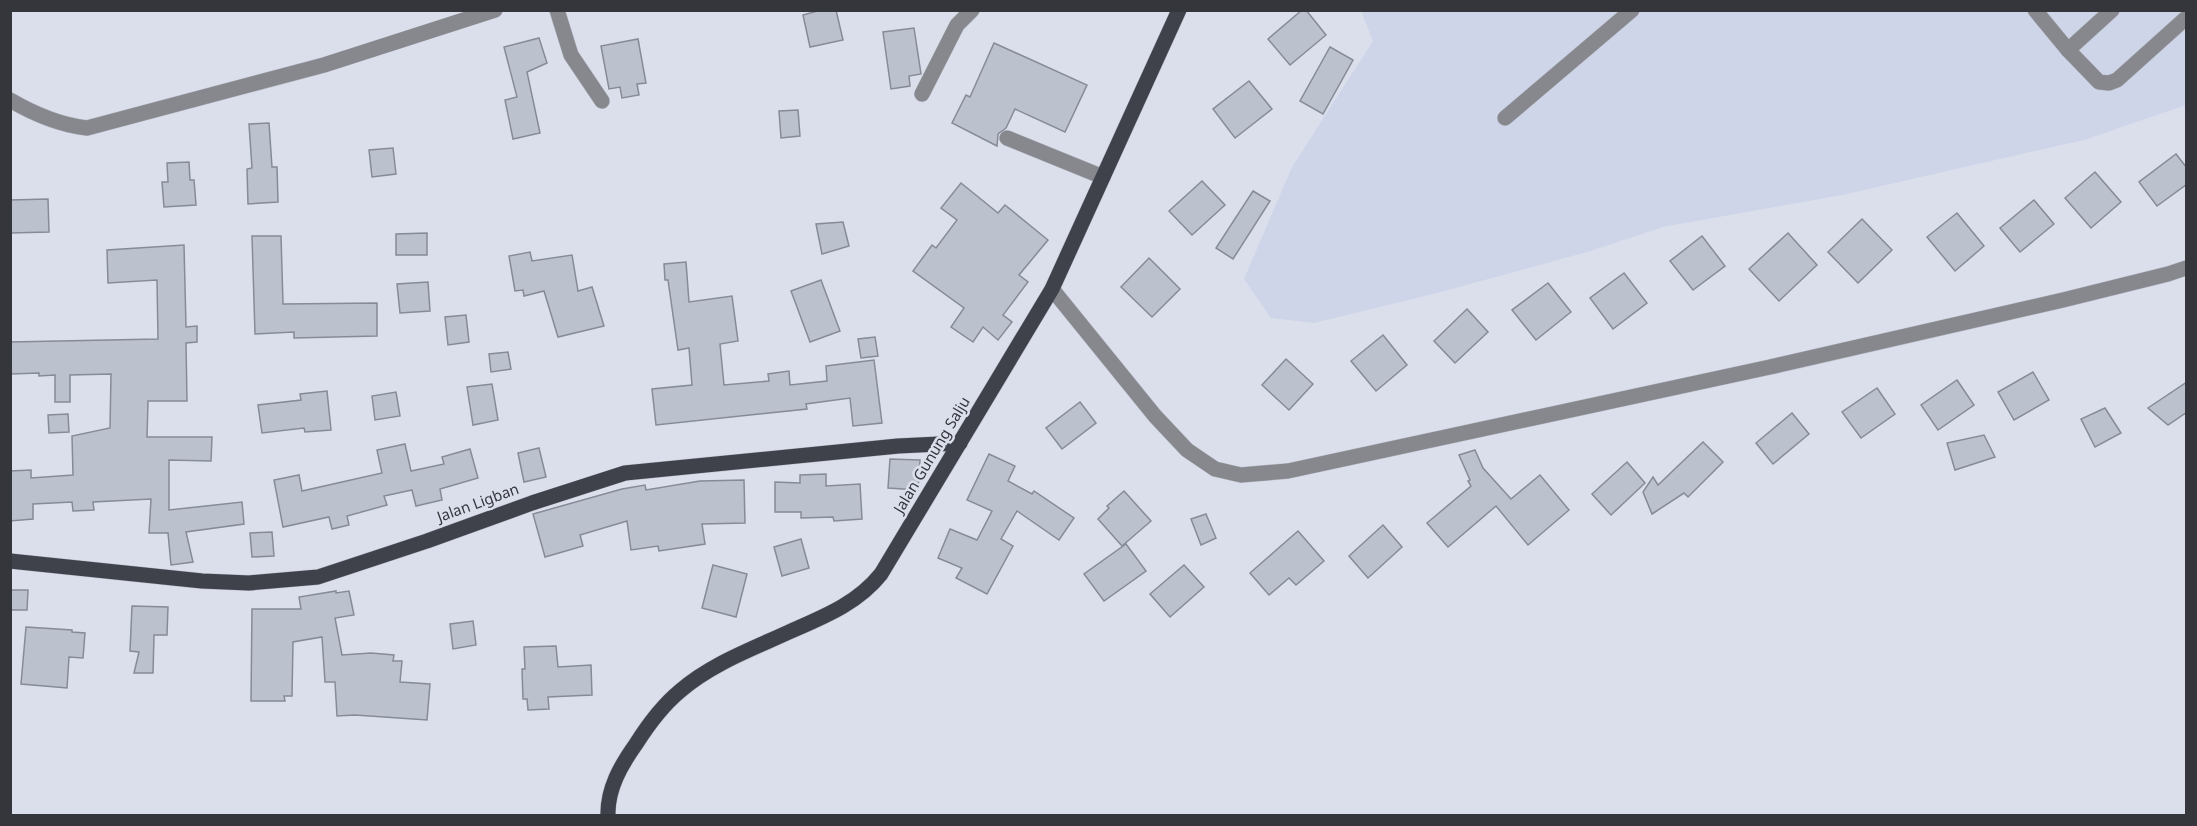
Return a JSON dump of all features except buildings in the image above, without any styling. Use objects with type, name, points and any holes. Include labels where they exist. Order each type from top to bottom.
[{"type":"main road","name":"Jalan Gunung Salju","points":[[608,816],[610,792],[626,758],[665,705],[680,690],[731,659],[837,611],[854,601],[873,585],[1052,289],[1179,10]]},
{"type":"main road","name":"Jalan Ligban","points":[[10,561],[202,581],[249,583],[318,577],[625,473],[898,446],[960,443]]},
{"type":"street","points":[[10,100],[70,126],[87,128],[324,65],[495,10]]},
{"type":"street","points":[[557,10],[571,56],[602,101]]},
{"type":"street","points":[[922,94],[957,25],[972,10]]},
{"type":"street","points":[[1505,118],[1632,10]]},
{"type":"street","points":[[2035,10],[2067,50],[2099,82],[2109,83],[2117,80],[2187,18]]},
{"type":"street","points":[[2067,50],[2112,10]]},
{"type":"street","points":[[1007,138],[1103,177]]},
{"type":"street","points":[[1052,289],[1155,416],[1187,450],[1215,469],[1241,474],[1288,471],[1770,367],[2063,300],[2187,268]]},
{"type":"shaded area","points":[[1361,11],[2186,11],[2186,105],[2084,140],[1842,195],[1663,227],[1587,252],[1433,294],[1314,323],[1271,318],[1244,279],[1292,167],[1373,41]]}]
